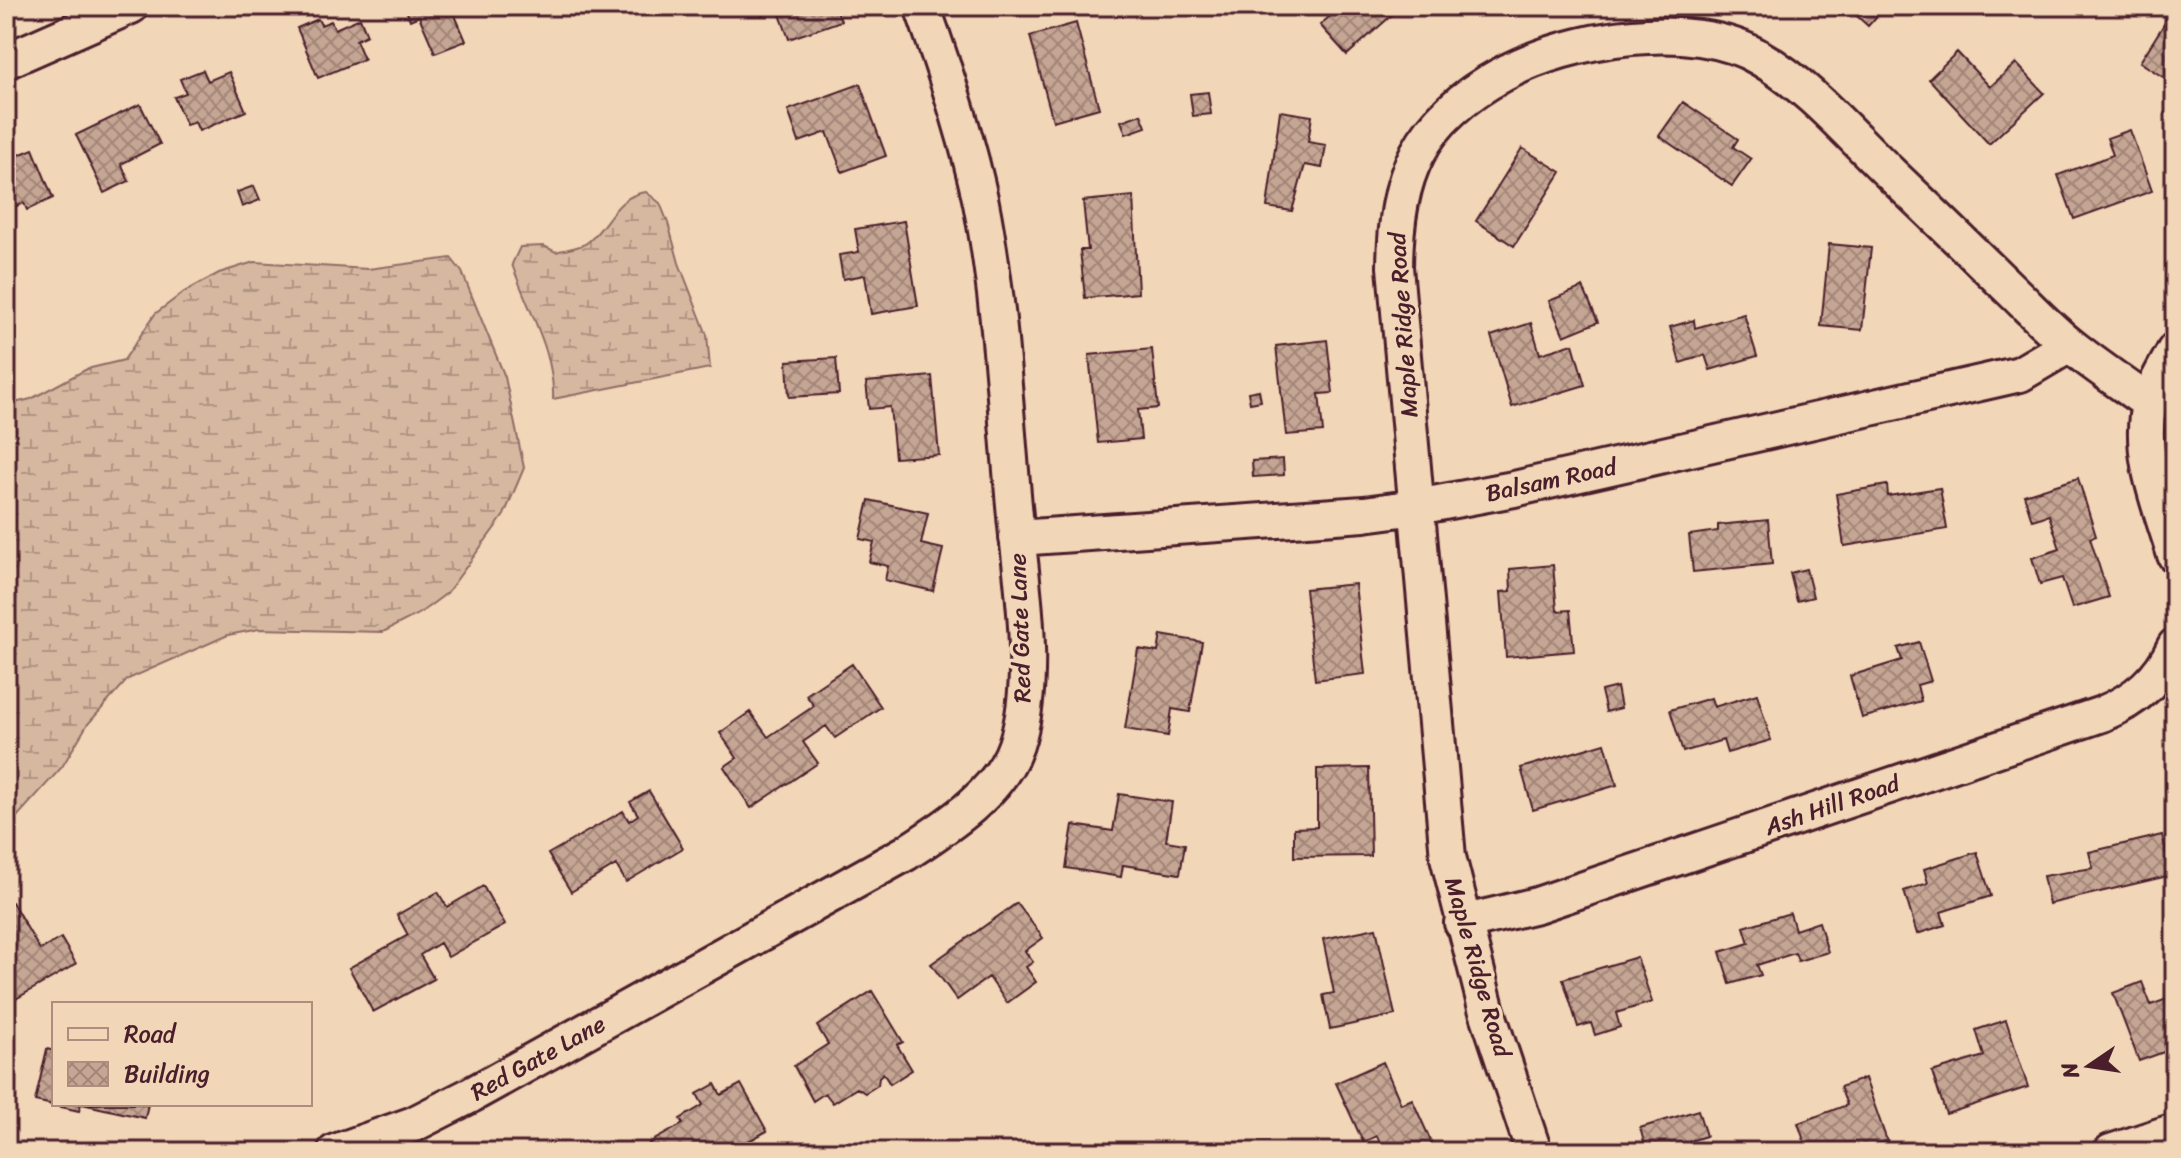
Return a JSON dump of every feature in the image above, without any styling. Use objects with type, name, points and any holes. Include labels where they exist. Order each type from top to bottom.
[{"type":"street","points":[[6,61],[131,6]]},
{"type":"street","name":"Red Gate Lane","points":[[335,1152],[414,1124],[471,1095],[906,853],[975,801],[1005,768],[1015,747],[1025,704],[1026,664],[1017,538],[981,204],[965,136],[922,6]]},
{"type":"street","name":"Maple Ridge Road","points":[[1534,1152],[1462,923],[1443,824],[1395,267],[1398,206],[1406,178],[1425,141],[1473,93],[1509,71],[1564,51],[1646,36],[1673,35],[1720,42],[1760,58],[1809,95],[2069,345],[2149,403]]},
{"type":"street","name":"Balsam Road","points":[[1017,538],[1364,514],[1417,507],[1514,489],[2020,374],[2069,345]]},
{"type":"street","points":[[2175,350],[2149,403],[2147,427],[2151,474],[2175,555]]},
{"type":"street","name":"Ash Hill Road","points":[[1462,923],[1537,905],[2102,714],[2121,706],[2145,688],[2165,665],[2175,646]]},
{"type":"street","points":[[2111,1152],[2175,1131]]},
{"type":"green space","points":[[646,192],[660,203],[668,223],[679,263],[707,335],[710,368],[553,399],[545,347],[512,264],[520,247],[544,246],[556,252],[585,244],[627,199]]},
{"type":"green space","points":[[451,258],[462,272],[505,377],[524,468],[504,515],[447,593],[420,613],[383,632],[259,629],[228,635],[128,679],[87,725],[62,767],[6,829],[6,405],[31,399],[87,369],[124,360],[155,314],[184,292],[219,273],[254,262],[368,269]]},
{"type":"building","points":[[451,6],[466,41],[435,53],[419,16],[410,20],[405,7]]},
{"type":"building","points":[[759,6],[835,6],[841,21],[789,39],[778,9],[762,15]]},
{"type":"building","points":[[1341,6],[1402,6],[1347,55],[1320,25]]},
{"type":"building","points":[[1846,6],[1886,6],[1868,26]]},
{"type":"building","points":[[2175,7],[2175,85],[2140,62]]},
{"type":"building","points":[[360,18],[367,35],[356,40],[364,59],[318,78],[297,28],[318,19],[321,25],[331,21],[335,29]]},
{"type":"building","points":[[1076,23],[1099,108],[1053,121],[1030,36]]},
{"type":"building","points":[[1957,52],[1990,87],[2016,63],[2044,93],[1989,144],[1929,79]]},
{"type":"building","points":[[203,70],[208,81],[229,72],[246,111],[199,131],[195,122],[186,125],[174,97],[186,93],[180,79]]},
{"type":"building","points":[[860,84],[886,156],[842,172],[827,132],[799,142],[788,110]]},
{"type":"building","points":[[1208,92],[1211,114],[1193,116],[1190,94]]},
{"type":"building","points":[[1683,102],[1738,139],[1733,147],[1751,159],[1732,186],[1659,136]]},
{"type":"building","points":[[140,104],[160,144],[121,164],[129,181],[104,193],[76,135]]},
{"type":"building","points":[[1280,111],[1312,116],[1308,142],[1326,145],[1322,168],[1305,165],[1292,211],[1267,207]]},
{"type":"building","points":[[1141,114],[1146,127],[1126,134],[1121,121]]},
{"type":"building","points":[[2130,130],[2152,191],[2074,219],[2058,175],[2113,155],[2107,138]]},
{"type":"building","points":[[1522,148],[1561,172],[1514,246],[1476,221]]},
{"type":"building","points":[[33,149],[53,198],[27,210],[24,203],[6,210],[6,160]]},
{"type":"building","points":[[254,186],[260,200],[242,207],[237,192]]},
{"type":"building","points":[[1133,196],[1138,293],[1085,298],[1080,250],[1088,250],[1083,201]]},
{"type":"building","points":[[904,221],[918,306],[871,314],[865,275],[843,279],[839,255],[859,252],[855,229]]},
{"type":"building","points":[[1829,244],[1871,248],[1862,330],[1821,326]]},
{"type":"building","points":[[1583,287],[1598,322],[1564,336],[1549,301]]},
{"type":"building","points":[[1744,314],[1757,356],[1710,370],[1705,355],[1680,363],[1670,327],[1694,320],[1695,328]]},
{"type":"building","points":[[1531,323],[1540,354],[1573,344],[1585,385],[1512,407],[1491,336]]},
{"type":"building","points":[[1327,340],[1333,393],[1319,394],[1323,432],[1286,435],[1276,346]]},
{"type":"building","points":[[1152,349],[1158,408],[1138,410],[1141,439],[1098,443],[1089,355]]},
{"type":"building","points":[[836,358],[839,394],[789,397],[787,361]]},
{"type":"building","points":[[932,376],[939,455],[895,458],[890,407],[869,409],[866,382]]},
{"type":"building","points":[[1259,390],[1261,401],[1250,403],[1248,392]]},
{"type":"building","points":[[1283,459],[1284,475],[1253,477],[1252,461]]},
{"type":"building","points":[[2078,478],[2096,536],[2090,538],[2109,597],[2072,608],[2062,578],[2040,584],[2032,558],[2060,549],[2049,515],[2032,520],[2024,495]]},
{"type":"building","points":[[1887,485],[1888,496],[1940,488],[1947,529],[1844,546],[1836,494]]},
{"type":"building","points":[[869,500],[928,513],[921,544],[943,549],[933,591],[885,580],[888,566],[869,562],[874,542],[860,539]]},
{"type":"building","points":[[1768,520],[1772,564],[1693,572],[1689,535],[1718,531],[1718,525]]},
{"type":"building","points":[[1553,565],[1557,611],[1570,610],[1574,651],[1506,657],[1501,592],[1511,591],[1510,569]]},
{"type":"building","points":[[1806,569],[1813,597],[1797,601],[1790,573]]},
{"type":"building","points":[[1355,584],[1365,674],[1315,680],[1305,589]]},
{"type":"building","points":[[1161,635],[1202,642],[1190,712],[1172,709],[1168,736],[1125,729],[1138,649],[1158,652]]},
{"type":"building","points":[[1919,642],[1931,681],[1917,685],[1921,701],[1862,718],[1850,676],[1902,660],[1898,648]]},
{"type":"building","points":[[852,664],[881,707],[835,738],[826,726],[803,742],[818,763],[751,808],[724,767],[737,758],[720,733],[750,712],[768,737],[814,706],[806,695]]},
{"type":"building","points":[[1617,687],[1621,708],[1606,712],[1601,691]]},
{"type":"building","points":[[1757,694],[1771,740],[1727,753],[1723,740],[1683,752],[1670,710],[1711,698],[1714,707]]},
{"type":"building","points":[[1605,743],[1617,785],[1533,810],[1521,768]]},
{"type":"building","points":[[1369,768],[1371,856],[1294,857],[1294,828],[1317,827],[1317,769]]},
{"type":"building","points":[[649,791],[683,848],[626,882],[616,865],[571,892],[548,854],[623,811],[629,821],[638,815],[630,802]]},
{"type":"building","points":[[1119,794],[1172,802],[1166,841],[1185,844],[1180,874],[1123,865],[1121,877],[1066,868],[1073,825],[1113,831]]},
{"type":"building","points":[[2162,835],[2172,875],[2049,904],[2043,876],[2093,868],[2089,852]]},
{"type":"building","points":[[1977,852],[1991,896],[1941,912],[1945,925],[1917,934],[1904,891],[1928,883],[1924,869]]},
{"type":"building","points":[[483,886],[505,925],[448,957],[440,943],[420,955],[434,979],[373,1012],[349,968],[408,935],[397,915],[438,892],[447,907]]},
{"type":"building","points":[[12,902],[40,950],[61,938],[76,964],[12,1001],[6,990],[6,905]]},
{"type":"building","points":[[1017,903],[1043,938],[1025,951],[1033,962],[1026,967],[1036,982],[1007,1003],[989,977],[957,1000],[931,964]]},
{"type":"building","points":[[1790,913],[1795,930],[1819,922],[1828,952],[1798,961],[1795,953],[1757,965],[1761,975],[1730,984],[1720,952],[1749,943],[1744,927]]},
{"type":"building","points":[[1376,928],[1395,1015],[1330,1029],[1323,995],[1334,993],[1323,939]]},
{"type":"building","points":[[1637,957],[1652,1002],[1616,1013],[1620,1027],[1595,1035],[1591,1023],[1578,1027],[1563,979]]},
{"type":"building","points":[[2142,982],[2151,1005],[2175,996],[2175,1048],[2139,1061],[2113,993]]},
{"type":"building","points":[[872,991],[903,1042],[897,1045],[912,1070],[890,1084],[883,1073],[878,1085],[865,1093],[857,1088],[833,1103],[825,1093],[813,1101],[794,1066],[828,1044],[817,1026]]},
{"type":"building","points":[[2006,1020],[2028,1087],[1946,1114],[1932,1072],[1984,1056],[1976,1030]]},
{"type":"building","points":[[47,1049],[52,1050],[52,1105],[35,1101]]},
{"type":"building","points":[[1383,1062],[1401,1104],[1412,1099],[1434,1148],[1425,1152],[1384,1152],[1377,1136],[1363,1142],[1336,1083]]},
{"type":"building","points":[[1865,1078],[1887,1141],[1857,1152],[1808,1152],[1798,1123],[1847,1105],[1840,1087]]},
{"type":"building","points":[[715,1084],[721,1095],[741,1084],[767,1131],[729,1152],[654,1152],[649,1143],[683,1124],[680,1119],[703,1105],[697,1094]]},
{"type":"building","points":[[57,1106],[80,1106],[79,1111]]},
{"type":"building","points":[[91,1106],[148,1106],[145,1118]]},
{"type":"building","points":[[1698,1110],[1706,1136],[1690,1141],[1693,1152],[1647,1152],[1640,1128]]}]
